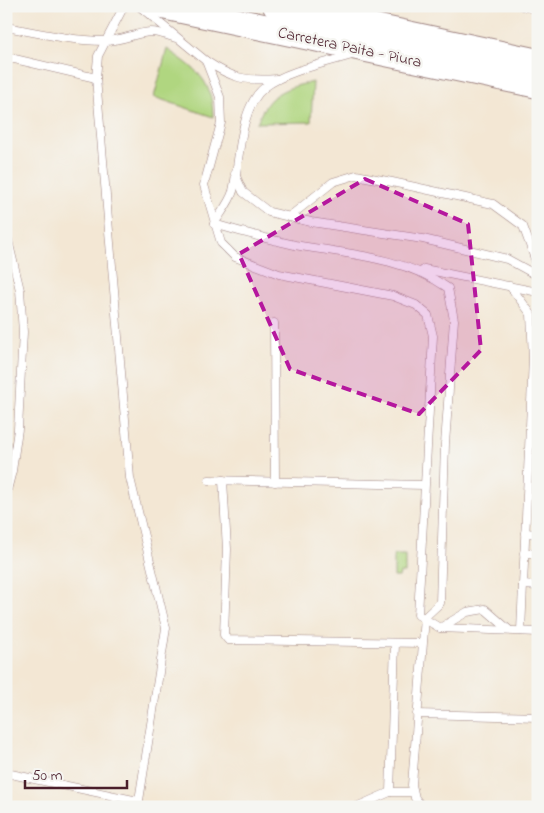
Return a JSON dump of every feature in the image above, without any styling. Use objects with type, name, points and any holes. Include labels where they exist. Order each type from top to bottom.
[{"type":"highway","name":"Carretera Paita - Piura","points":[[163,6],[538,85]]},
{"type":"highway","name":"Carretera Paita - Piura","points":[[276,6],[538,62]]},
{"type":"lane","points":[[6,773],[138,804],[166,628],[130,478],[96,78],[98,56],[124,6]]},
{"type":"lane","points":[[139,6],[206,61],[228,76],[247,81],[280,79]]},
{"type":"lane","points":[[522,6],[538,10]]},
{"type":"lane","points":[[6,27],[59,37],[106,41],[132,37],[147,32],[159,33],[180,40]]},
{"type":"lane","points":[[214,224],[232,193],[249,108],[266,87],[280,79],[368,49]]},
{"type":"lane","points":[[6,57],[96,78]]},
{"type":"lane","points":[[206,61],[220,97],[221,123],[204,185],[221,243],[234,257],[279,274],[393,296],[416,305],[428,314],[432,336],[418,615],[440,628],[538,632]]},
{"type":"lane","points":[[235,174],[243,192],[269,212],[423,239],[507,259],[538,276]]},
{"type":"lane","points":[[289,217],[333,182],[356,175],[392,182],[493,204],[523,226],[538,267]]},
{"type":"lane","points":[[214,224],[266,239],[538,292]]},
{"type":"lane","points":[[6,232],[20,290],[23,332],[18,429],[12,471],[6,494]]},
{"type":"lane","points":[[398,264],[430,275],[448,288],[454,320],[445,444],[440,603],[424,617],[422,643],[413,792],[414,798],[422,807]]},
{"type":"lane","points":[[510,286],[531,314],[533,358],[521,631]]},
{"type":"lane","points":[[274,323],[275,482]]},
{"type":"lane","points":[[209,480],[424,485]]},
{"type":"lane","points":[[223,480],[228,549],[224,636],[228,640],[422,643]]},
{"type":"lane","points":[[525,533],[538,534]]},
{"type":"lane","points":[[524,553],[538,553]]},
{"type":"lane","points":[[523,585],[538,586]]},
{"type":"lane","points":[[440,628],[467,612],[485,609],[509,630]]},
{"type":"lane","points":[[390,792],[395,643]]},
{"type":"lane","points":[[418,714],[538,717]]},
{"type":"lane","points":[[356,807],[390,792],[413,792]]},
{"type":"highlighted area","points":[[365,179],[468,224],[481,350],[419,414],[290,369],[239,254]]},
{"type":"green space","points":[[167,49],[194,70],[206,84],[210,94],[213,117],[154,97]]},
{"type":"green space","points":[[313,82],[311,122],[257,123],[261,113],[272,98],[285,90]]},
{"type":"green space","points":[[394,555],[405,555],[405,573],[400,573],[399,577],[394,577]]}]
